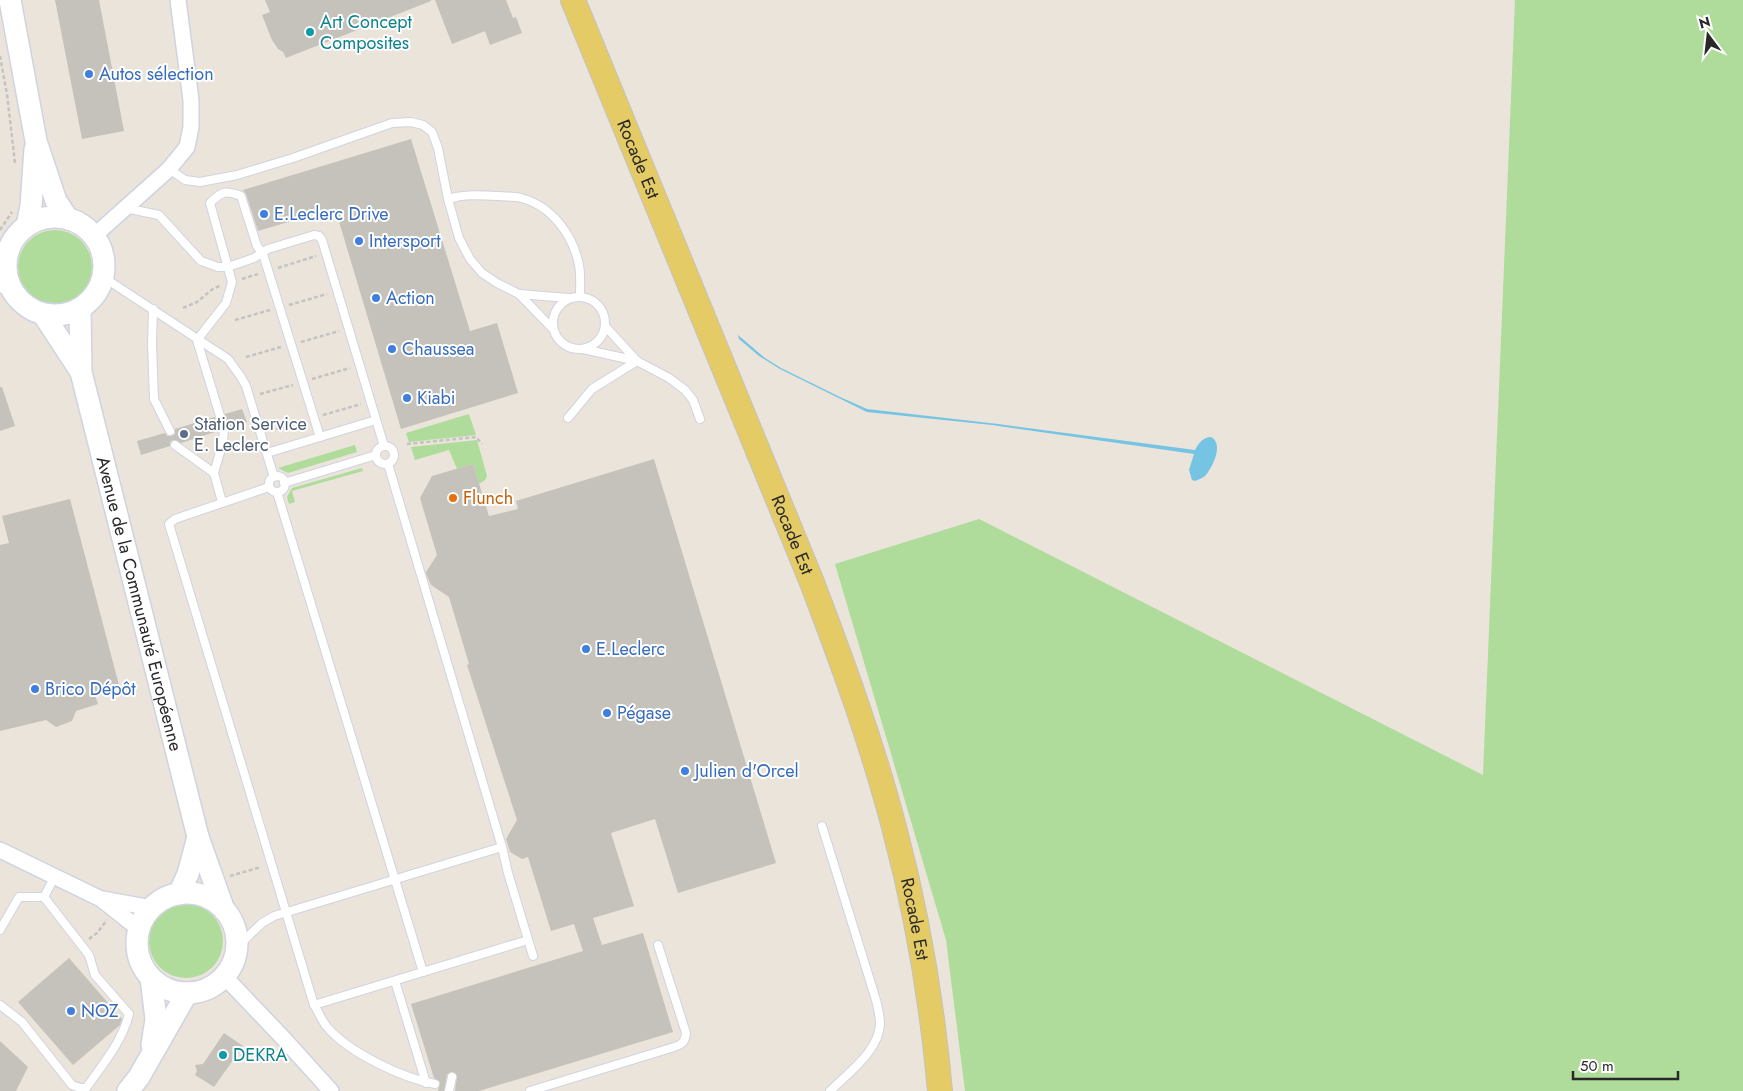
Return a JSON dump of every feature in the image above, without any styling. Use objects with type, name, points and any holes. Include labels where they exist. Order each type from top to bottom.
[{"type":"main road","name":"Rocade Est","points":[[573,0],[811,580],[840,656],[870,744],[894,828],[919,937],[936,1046],[940,1091]]},
{"type":"street","points":[[10,0],[36,141],[56,201],[68,219]]},
{"type":"street","points":[[94,236],[169,170],[187,146],[191,127],[191,100],[178,0]]},
{"type":"street","points":[[27,226],[31,206],[36,141]]},
{"type":"street","points":[[47,218],[68,219],[83,225],[94,236],[101,248],[104,262],[103,277],[95,295],[80,309],[56,316],[43,314],[32,310],[22,303],[4,284],[8,251],[15,237],[27,226],[47,218]]},
{"type":"street","name":"Avenue de la Communauté Européenne","points":[[80,309],[81,372],[198,836],[224,910]]},
{"type":"street","name":"Avenue de la Communauté Européenne","points":[[43,314],[81,372]]},
{"type":"street","name":"Avenue de la Communauté Européenne","points":[[179,894],[188,874],[198,836]]},
{"type":"street","points":[[0,850],[101,899],[139,929]]},
{"type":"street","points":[[179,894],[195,894],[211,899],[224,910],[234,928],[236,948],[232,963],[224,976],[213,985],[201,991],[187,993],[168,989],[151,978],[143,967],[138,955],[139,929],[144,917],[164,898],[179,894]]},
{"type":"street","points":[[101,899],[152,908]]},
{"type":"street","points":[[224,976],[331,1091]]},
{"type":"street","points":[[150,1058],[156,1018],[151,978]]},
{"type":"street","points":[[128,1091],[150,1058],[187,993]]},
{"type":"lane","points":[[169,170],[185,180],[200,182],[237,175],[293,158],[392,123],[412,122],[423,125],[432,132],[438,148],[448,199],[459,238],[470,259],[482,272],[497,283],[519,294],[553,330],[564,345],[637,361],[669,378],[685,390],[700,418]]},
{"type":"lane","points":[[197,340],[226,303],[232,282],[210,203],[218,194],[229,191],[241,196],[257,246],[263,254],[320,437]]},
{"type":"lane","points":[[448,199],[458,196],[482,195],[521,198],[551,213],[562,227],[574,249],[579,266],[580,296]]},
{"type":"lane","points":[[125,208],[159,215],[201,261],[228,267],[263,254],[268,249],[314,235],[319,236],[322,240],[384,446]]},
{"type":"lane","points":[[103,277],[228,360],[246,386],[274,477]]},
{"type":"lane","points":[[519,294],[568,298],[580,296],[594,301],[599,306],[605,319],[605,326],[600,339],[595,344],[582,349]]},
{"type":"lane","points":[[553,330],[554,315],[557,308],[568,298]]},
{"type":"lane","points":[[153,310],[154,399],[170,431]]},
{"type":"lane","points":[[605,326],[637,361]]},
{"type":"lane","points":[[197,340],[220,416]]},
{"type":"lane","points":[[568,418],[592,389],[637,361]]},
{"type":"lane","points":[[267,454],[376,420]]},
{"type":"lane","points":[[222,502],[214,472],[223,442],[224,429]]},
{"type":"lane","points":[[175,444],[214,472]]},
{"type":"lane","points":[[384,446],[390,447],[394,452],[394,458],[388,464],[379,462],[376,455],[378,449],[384,446]]},
{"type":"lane","points":[[284,483],[376,455]]},
{"type":"lane","points":[[388,464],[533,956]]},
{"type":"lane","points":[[274,477],[282,478],[284,483],[282,490],[272,491],[269,487],[270,479],[274,477]]},
{"type":"lane","points":[[269,487],[175,519],[169,524],[314,1004],[327,1027],[347,1045],[382,1065],[435,1084]]},
{"type":"lane","points":[[277,492],[424,972]]},
{"type":"lane","points":[[822,826],[876,1000],[880,1024],[878,1035],[870,1050],[830,1091]]},
{"type":"lane","points":[[236,948],[262,923],[287,913],[502,847]]},
{"type":"lane","points":[[44,897],[55,876]]},
{"type":"lane","points":[[0,930],[19,897],[44,897]]},
{"type":"lane","points":[[0,1005],[22,1022],[72,1085],[80,1088],[86,1088],[121,1037],[129,1014],[95,975],[89,955],[44,897]]},
{"type":"lane","points":[[314,1004],[528,940]]},
{"type":"lane","points":[[530,1091],[671,1048],[685,1040],[684,1025],[658,945]]},
{"type":"lane","points":[[395,981],[426,1082]]},
{"type":"lane","points":[[449,1091],[452,1077]]},
{"type":"path","points":[[0,56],[7,94],[15,170]]},
{"type":"path","points":[[0,230],[14,209]]},
{"type":"path","points":[[183,308],[197,302],[214,288],[326,253]]},
{"type":"path","points":[[407,444],[476,437],[482,444]]},
{"type":"path","points":[[81,945],[97,933],[108,919],[118,912]]},
{"type":"path","points":[[582,921],[594,964]]},
{"type":"green space","points":[[1515,0],[1743,0],[1743,1091],[965,1091],[946,940],[835,564],[979,519],[1483,775]]},
{"type":"green space","points":[[55,230],[76,236],[86,246],[92,267],[86,288],[76,298],[55,304],[34,298],[24,288],[18,267],[24,246],[34,236]]},
{"type":"green space","points":[[469,414],[476,435],[409,442],[406,433]]},
{"type":"green space","points":[[477,440],[487,476],[479,484],[473,464],[457,469],[449,450],[415,460],[411,447]]},
{"type":"green space","points":[[355,445],[357,452],[288,473],[278,468]]},
{"type":"green space","points":[[362,468],[363,471],[292,491],[295,502],[289,504],[287,497],[292,488]]},
{"type":"green space","points":[[179,904],[193,904],[207,910],[217,920],[223,934],[221,955],[207,972],[193,978],[179,978],[165,972],[155,962],[149,948],[149,934],[155,920],[165,910]]},
{"type":"water","points":[[738,335],[765,358],[781,368],[867,409],[1195,450],[1199,443],[1211,437],[1217,445],[1216,455],[1206,475],[1195,481],[1192,480],[1189,470],[1194,454],[992,425],[867,412],[780,369],[759,356],[739,339]]},
{"type":"building","points":[[55,0],[99,0],[124,131],[82,139]]},
{"type":"building","name":"Art Concept Composites","points":[[265,0],[431,1],[286,58],[272,40],[262,15],[270,12]]},
{"type":"building","points":[[435,0],[506,0],[513,18],[516,17],[522,33],[490,45],[485,31],[452,44]]},
{"type":"building","points":[[411,139],[470,331],[497,323],[518,393],[401,429],[335,208],[258,231],[243,190]]},
{"type":"building","points":[[0,387],[2,387],[15,426],[0,431]]},
{"type":"building","name":"Station Service E. Leclerc","points":[[242,409],[247,422],[229,428],[227,424],[222,424],[219,426],[218,431],[181,443],[173,440],[170,442],[170,446],[141,455],[137,441],[165,433],[167,436],[172,436],[175,434],[175,429],[214,417],[218,421],[222,421],[225,418],[225,414]]},
{"type":"building","name":"Pégase","points":[[654,459],[776,863],[678,893],[655,819],[611,833],[634,906],[593,918],[602,945],[643,933],[673,1032],[479,1091],[455,1091],[457,1076],[451,1072],[447,1075],[444,1091],[438,1091],[440,1082],[434,1078],[411,1004],[583,951],[574,924],[551,931],[528,857],[522,859],[510,852],[506,839],[517,820],[467,665],[469,664],[449,597],[431,585],[427,576],[426,572],[437,555],[420,498],[432,476],[473,464],[489,516],[518,509],[516,501]]},
{"type":"building","points":[[70,499],[119,685],[94,692],[98,704],[76,711],[72,721],[56,727],[46,720],[0,731],[0,545],[9,543],[2,516]]},
{"type":"building","name":"NOZ","points":[[69,958],[122,1019],[120,1025],[73,1065],[18,1002]]},
{"type":"building","name":"DEKRA","points":[[224,1033],[243,1046],[214,1087],[195,1075],[197,1071],[195,1065],[203,1064]]},
{"type":"building","points":[[0,1041],[28,1067],[16,1091],[0,1091]]},
{"type":"place","name":"Art Concept Composites","points":[[310,32]]},
{"type":"place","name":"Autos sélection","points":[[89,74]]},
{"type":"place","name":"E.Leclerc Drive","points":[[264,214]]},
{"type":"place","name":"Intersport","points":[[359,241]]},
{"type":"place","name":"Action","points":[[376,298]]},
{"type":"place","name":"Chaussea","points":[[392,349]]},
{"type":"place","name":"Kiabi","points":[[407,398]]},
{"type":"place","name":"Station Service E. Leclerc","points":[[184,434]]},
{"type":"place","name":"Flunch","points":[[453,498]]},
{"type":"place","name":"E.Leclerc","points":[[586,649]]},
{"type":"place","name":"Brico Dépôt","points":[[35,689]]},
{"type":"place","name":"Pégase","points":[[607,713]]},
{"type":"place","name":"Julien d'Orcel","points":[[685,771]]},
{"type":"place","name":"NOZ","points":[[71,1011]]},
{"type":"place","name":"DEKRA","points":[[223,1055]]}]
